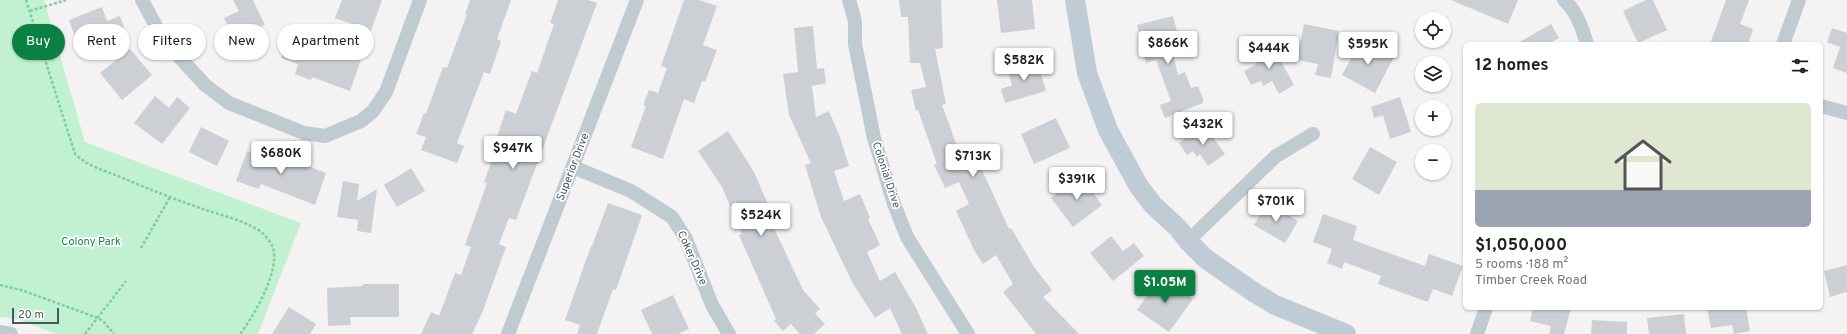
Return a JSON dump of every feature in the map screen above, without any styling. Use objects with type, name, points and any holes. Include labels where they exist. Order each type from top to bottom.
[{"type":"street","points":[[142,0],[163,39],[204,85],[229,103],[304,133],[325,136],[361,121],[373,111],[386,92],[420,0]]},
{"type":"street","name":"Superior Drive","points":[[508,334],[637,0]]},
{"type":"street","name":"Colonial Drive","points":[[849,0],[855,21],[855,44],[874,138],[894,204],[907,237],[968,334]]},
{"type":"street","points":[[1075,0],[1087,73],[1108,130],[1138,185],[1153,205],[1178,228],[1188,241],[1206,259],[1255,293],[1275,306],[1346,334]]},
{"type":"street","points":[[1564,0],[1569,4],[1584,33],[1586,42]]},
{"type":"street","points":[[1784,42],[1799,0]]},
{"type":"street","points":[[1823,107],[1847,113]]},
{"type":"street","points":[[1188,241],[1276,156],[1313,134]]},
{"type":"street","name":"Coker Drive","points":[[573,167],[631,191],[672,217],[686,239],[712,305],[729,334]]},
{"type":"street","points":[[1477,334],[1485,310]]},
{"type":"street","points":[[0,332],[11,334]]},
{"type":"path","points":[[26,0],[75,154],[87,164],[170,197],[256,228],[265,236],[272,247],[274,259],[271,275],[262,298],[240,334]]},
{"type":"path","points":[[30,11],[66,0]]},
{"type":"path","points":[[141,248],[170,197]]},
{"type":"path","points":[[85,334],[126,281]]},
{"type":"path","points":[[0,285],[22,290],[98,318],[104,322],[114,334]]},
{"type":"green space","name":"Colony Park","points":[[0,0],[44,0],[51,24],[12,24],[12,60],[61,60],[85,142],[301,223],[258,334],[56,334],[17,319],[0,317]]},
{"type":"building","points":[[233,0],[253,0],[265,24],[227,24],[224,18],[239,11]]},
{"type":"building","points":[[342,0],[382,0],[373,24],[352,24],[335,18]]},
{"type":"building","points":[[470,0],[511,0],[497,39],[501,41],[490,74],[484,72],[457,143],[464,146],[457,163],[421,150],[426,137],[416,134],[424,113],[426,114],[443,67],[447,68],[467,14],[465,14]]},
{"type":"building","points":[[558,0],[588,0],[597,3],[516,220],[509,218],[499,244],[506,247],[482,313],[472,334],[421,334],[431,312],[439,316],[455,273],[461,275],[471,247],[465,245],[487,183],[484,182],[499,141],[496,140],[506,110],[516,114],[532,71],[537,73],[554,24],[550,23]]},
{"type":"building","points":[[684,0],[699,0],[717,6],[703,45],[717,50],[705,82],[702,81],[694,103],[684,99],[663,159],[631,147],[646,106],[643,105],[649,90],[658,93],[667,68],[661,66]]},
{"type":"building","points":[[899,0],[941,0],[943,48],[935,49],[946,104],[942,105],[960,154],[972,148],[1009,229],[1011,228],[1034,267],[1052,290],[1043,297],[1079,334],[1036,334],[1003,292],[1013,284],[996,255],[983,264],[974,250],[956,211],[969,204],[959,182],[945,188],[934,165],[937,164],[918,110],[916,111],[911,90],[926,87],[920,63],[910,63],[908,17],[901,17]]},
{"type":"building","points":[[997,0],[1032,0],[1035,29],[1001,33]]},
{"type":"building","points":[[1451,0],[1518,0],[1508,24]]},
{"type":"building","points":[[1646,0],[1653,0],[1667,30],[1638,42],[1623,11]]},
{"type":"building","points":[[1726,0],[1749,0],[1740,24],[1753,29],[1749,42],[1711,42]]},
{"type":"building","points":[[102,7],[107,21],[120,16],[123,24],[73,24],[73,31],[69,20]]},
{"type":"building","points":[[1173,16],[1179,39],[1170,42],[1178,75],[1185,72],[1191,88],[1198,86],[1203,98],[1203,103],[1165,118],[1160,105],[1171,101],[1156,60],[1146,63],[1137,25]]},
{"type":"building","points":[[1304,24],[1339,31],[1331,78],[1315,75],[1318,64],[1297,60]]},
{"type":"building","points":[[1551,24],[1559,38],[1552,42],[1520,42]]},
{"type":"building","points":[[813,26],[817,69],[824,68],[826,83],[812,86],[816,117],[829,111],[840,137],[849,166],[834,171],[844,201],[860,194],[870,218],[868,219],[880,245],[867,252],[880,281],[895,272],[915,306],[928,334],[902,334],[890,308],[875,318],[852,282],[821,217],[805,165],[811,163],[789,115],[783,74],[798,72],[794,28]]},
{"type":"building","points":[[1832,28],[1847,33],[1847,73],[1833,68],[1840,47],[1827,42]]},
{"type":"building","points":[[1361,40],[1394,57],[1375,93],[1342,75]]},
{"type":"building","points":[[1272,45],[1294,85],[1279,94],[1272,81],[1263,86],[1261,81],[1251,85],[1244,71],[1257,64],[1252,55]]},
{"type":"building","points":[[130,49],[152,75],[122,100],[100,73],[116,60],[130,60]]},
{"type":"building","points":[[1037,59],[1046,91],[1005,103],[1001,89],[1012,85],[1007,68]]},
{"type":"building","points":[[287,60],[361,60],[350,91],[312,77],[311,80],[295,74],[298,64]]},
{"type":"building","points":[[155,96],[169,108],[177,97],[190,108],[162,144],[134,123]]},
{"type":"building","points":[[1400,97],[1411,132],[1390,139],[1383,115],[1374,118],[1371,107]]},
{"type":"building","points":[[1056,118],[1070,148],[1034,164],[1021,134]]},
{"type":"building","points":[[1204,125],[1225,154],[1208,166],[1200,154],[1197,157],[1193,151],[1187,155],[1179,143]]},
{"type":"building","points":[[201,127],[229,141],[217,166],[189,152]]},
{"type":"building","points":[[728,131],[754,172],[770,209],[766,211],[803,290],[820,309],[815,313],[825,324],[814,334],[800,334],[791,324],[783,331],[774,321],[776,319],[739,235],[742,234],[722,187],[698,151]]},
{"type":"building","points":[[1370,147],[1397,162],[1379,195],[1352,179]]},
{"type":"building","points":[[261,148],[326,173],[315,205],[261,184],[259,189],[236,181],[247,151],[259,155]]},
{"type":"building","points":[[411,168],[425,191],[397,207],[384,185]]},
{"type":"building","points":[[1081,176],[1102,205],[1073,227],[1051,198]]},
{"type":"building","points":[[343,181],[359,184],[357,201],[377,189],[371,233],[357,231],[358,220],[337,217]]},
{"type":"building","points":[[1267,202],[1298,221],[1285,243],[1254,225]]},
{"type":"building","points":[[608,203],[642,215],[616,290],[613,289],[597,334],[577,334],[580,325],[565,320]]},
{"type":"building","points":[[1323,214],[1357,226],[1353,240],[1425,266],[1429,254],[1463,266],[1452,296],[1433,289],[1428,302],[1378,284],[1381,276],[1344,262],[1342,269],[1327,263],[1332,249],[1313,242]]},
{"type":"building","points":[[1111,236],[1123,251],[1134,243],[1144,256],[1113,281],[1090,253]]},
{"type":"building","points":[[1847,265],[1847,292],[1830,297],[1824,271]]},
{"type":"building","points":[[1161,276],[1193,299],[1169,332],[1137,310]]},
{"type":"building","points":[[363,284],[399,284],[399,317],[350,317],[351,325],[328,326],[327,288],[363,286]]},
{"type":"building","points":[[673,295],[689,329],[678,334],[652,334],[641,310]]},
{"type":"building","points":[[289,307],[316,324],[310,334],[272,334]]},
{"type":"building","points":[[1533,310],[1570,310],[1564,334],[1549,334],[1551,326],[1530,321]]},
{"type":"building","points":[[1707,310],[1746,310],[1750,331],[1734,334],[1732,325],[1711,328]]},
{"type":"building","points":[[1684,314],[1686,334],[1649,334],[1647,318]]},
{"type":"building","points":[[1592,320],[1627,322],[1627,334],[1591,334]]}]
